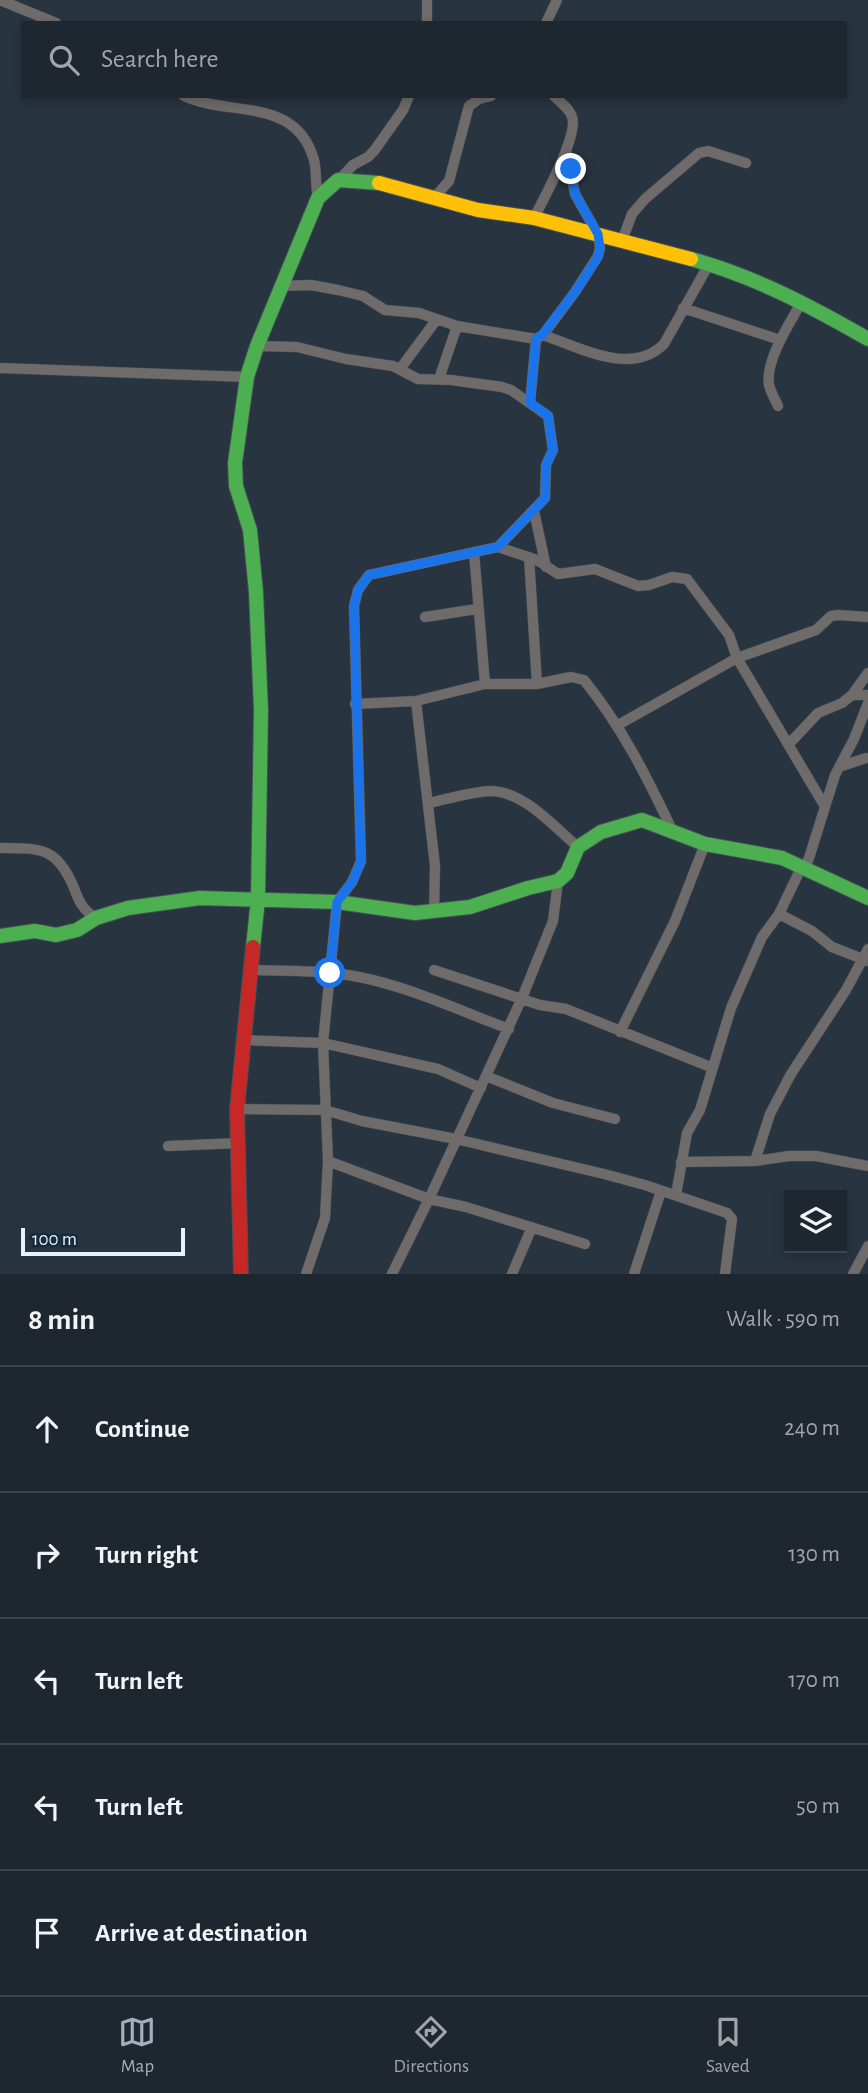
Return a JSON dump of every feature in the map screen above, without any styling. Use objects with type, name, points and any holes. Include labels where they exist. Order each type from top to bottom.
[{"type":"street","points":[[0,0],[51,21]]},
{"type":"street","points":[[427,0],[427,21]]},
{"type":"street","points":[[547,21],[557,0]]},
{"type":"street","points":[[188,98],[196,102],[265,111],[284,120],[307,140],[315,162],[318,198]]},
{"type":"street","points":[[241,1274],[237,1109],[258,899],[261,710],[256,593],[250,530],[236,486],[235,463],[247,377],[257,346],[318,198],[354,165],[369,157],[403,110],[408,98]]},
{"type":"street","points":[[434,198],[449,181],[469,106],[483,98]]},
{"type":"street","points":[[534,219],[566,150],[573,128],[572,114],[556,98]]},
{"type":"street","points":[[530,403],[539,337],[575,292],[598,257],[598,234],[575,194],[566,150]]},
{"type":"street","points":[[622,241],[632,214],[645,199],[699,153],[708,151],[746,163]]},
{"type":"street","points":[[338,180],[384,184],[478,211],[534,219],[709,264],[802,301],[868,339]]},
{"type":"street","points":[[282,286],[311,285],[338,289],[363,296],[385,310],[419,313],[457,326],[539,337],[622,360],[655,353],[664,344],[709,264]]},
{"type":"street","points":[[778,406],[769,377],[780,340],[802,301]]},
{"type":"street","points":[[683,308],[780,340]]},
{"type":"street","points":[[400,369],[437,319]]},
{"type":"street","points":[[439,379],[457,326]]},
{"type":"street","points":[[257,346],[297,347],[400,369],[413,378],[439,379],[511,390],[548,415],[553,450],[546,465],[545,498],[498,547]]},
{"type":"street","points":[[0,368],[247,377]]},
{"type":"street","points":[[534,511],[546,568]]},
{"type":"street","points":[[306,1274],[325,1218],[328,1161],[323,1043],[337,902],[352,882],[361,862],[354,606],[358,590],[369,575],[498,547],[529,557],[558,574],[595,569],[638,586],[672,577],[687,579],[729,635],[737,658],[824,805]]},
{"type":"street","points":[[474,552],[485,684]]},
{"type":"street","points":[[529,557],[537,684]]},
{"type":"street","points":[[425,617],[477,609]]},
{"type":"street","points":[[618,725],[737,658],[816,630],[831,616],[868,617]]},
{"type":"street","points":[[789,744],[818,713],[842,703],[852,695],[868,673]]},
{"type":"street","points":[[355,704],[416,701],[485,684],[537,684],[571,677],[584,680],[618,725],[641,764],[673,832]]},
{"type":"street","points":[[852,695],[868,695]]},
{"type":"street","points":[[416,701],[435,866],[434,913]]},
{"type":"street","points":[[676,1195],[687,1133],[700,1110],[731,1008],[762,937],[779,914],[802,866],[806,865],[824,805],[868,704]]},
{"type":"street","points":[[850,747],[867,759]]},
{"type":"street","points":[[839,767],[867,759]]},
{"type":"street","points":[[429,803],[490,791],[506,794],[522,800],[578,846]]},
{"type":"street","points":[[0,936],[35,931],[56,934],[77,930],[96,918],[128,908],[200,898],[337,902],[402,912],[434,913],[470,907],[558,881],[567,873],[578,846],[601,832],[642,820],[705,844],[782,858],[868,898]]},
{"type":"street","points":[[620,1032],[676,921],[705,844]]},
{"type":"street","points":[[0,848],[44,851],[57,858],[66,868],[81,906],[96,918]]},
{"type":"street","points":[[392,1274],[509,1029],[553,921],[558,881]]},
{"type":"street","points":[[779,914],[812,931],[832,947],[865,960]]},
{"type":"street","points":[[755,1161],[770,1114],[788,1080],[865,960],[868,949]]},
{"type":"street","points":[[250,970],[360,977],[404,990],[509,1029]]},
{"type":"street","points":[[434,970],[540,1005],[566,1009],[713,1068]]},
{"type":"street","points":[[244,1041],[323,1043],[438,1069],[481,1088]]},
{"type":"street","points":[[486,1076],[553,1103],[615,1119]]},
{"type":"street","points":[[237,1109],[326,1110],[362,1121],[456,1139],[604,1174],[676,1195],[727,1213],[732,1219],[725,1274]]},
{"type":"street","points":[[169,1146],[239,1143]]},
{"type":"street","points":[[681,1162],[755,1161],[789,1156],[816,1156],[868,1166]]},
{"type":"street","points":[[328,1161],[429,1199],[466,1207],[585,1244]]},
{"type":"street","points":[[634,1274],[661,1191]]},
{"type":"street","points":[[512,1274],[532,1227]]},
{"type":"street","points":[[853,1274],[865,1259],[868,1246]]},
{"type":"traffic: fast","points":[[253,947],[258,899],[261,710],[256,592],[250,530],[236,486],[235,463],[247,377],[257,346],[318,198],[338,180],[379,183]]},
{"type":"traffic: fast","points":[[691,259],[782,293],[868,339]]},
{"type":"traffic: fast","points":[[0,936],[35,931],[56,935],[77,930],[96,918],[128,908],[200,898],[337,902],[415,913],[470,907],[558,881],[567,873],[578,847],[601,832],[642,820],[705,844],[782,858],[868,898]]},
{"type":"traffic: slow","points":[[379,183],[478,210],[534,218],[691,259]]},
{"type":"traffic: jam","points":[[241,1274],[237,1109],[253,947]]},
{"type":"route","points":[[330,973],[337,902],[352,882],[361,862],[355,704],[354,606],[358,590],[369,575],[498,547],[545,498],[546,465],[553,450],[548,415],[530,403],[536,339],[575,292],[598,257],[600,248],[598,234],[575,194],[571,169]]}]
